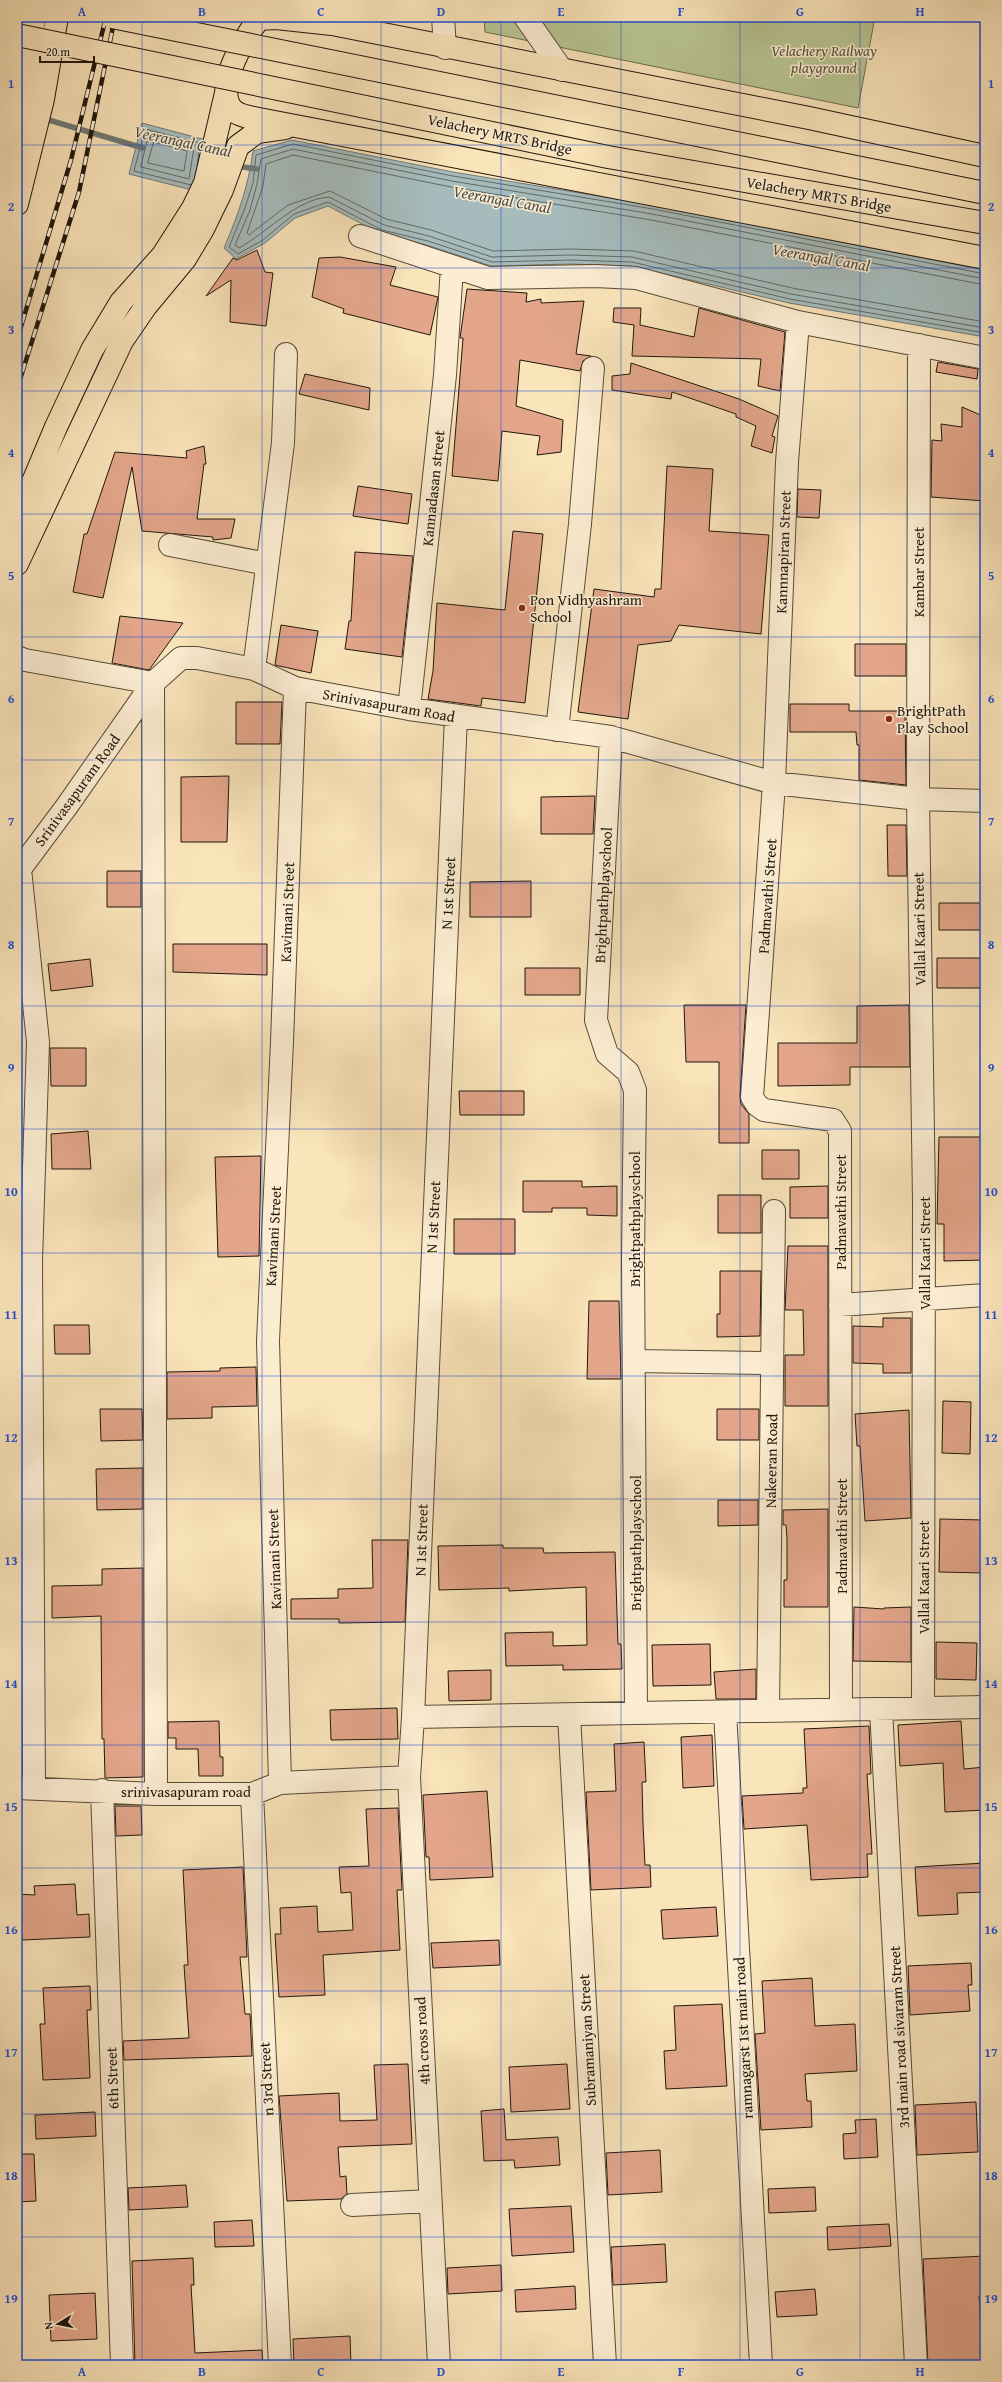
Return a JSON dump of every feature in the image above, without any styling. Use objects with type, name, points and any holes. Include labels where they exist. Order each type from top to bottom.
[{"type":"main road","points":[[17,204],[32,146],[34,17]]},
{"type":"main road","points":[[17,128],[57,17]]},
{"type":"main road","points":[[112,17],[985,193]]},
{"type":"main road","points":[[17,564],[122,341],[146,306],[185,259],[203,229],[213,186],[217,134],[234,60],[241,43],[259,19],[276,18],[332,24],[445,48],[809,118],[985,156]]},
{"type":"main road","name":"Velachery MRTS Bridge","points":[[17,35],[608,156],[985,223]]},
{"type":"main road","points":[[226,92],[229,105],[235,112],[296,127],[985,258]]},
{"type":"main road","points":[[17,520],[56,426],[92,350],[121,302],[163,255],[193,208],[213,186],[238,146],[257,132],[296,127]]},
{"type":"street","points":[[443,17],[445,48]]},
{"type":"street","points":[[525,17],[562,70]]},
{"type":"street","points":[[360,236],[488,278],[595,276],[636,278],[798,322],[985,358]]},
{"type":"street","name":"Kannadasan street","points":[[409,709],[445,375],[452,267]]},
{"type":"street","name":"Kannnapiran Street","points":[[774,783],[786,462],[798,322]]},
{"type":"street","name":"Kambar Street","points":[[918,798],[919,345]]},
{"type":"street","points":[[254,669],[283,443],[286,354]]},
{"type":"street","points":[[557,730],[580,524],[593,368]]},
{"type":"street","points":[[170,545],[267,564]]},
{"type":"street","name":"Srinivasapuram Road","points":[[26,1788],[24,1629],[24,1261],[38,1042],[18,870],[72,799],[153,682],[181,658],[197,658],[254,669],[295,688],[409,709],[611,737],[774,783],[918,798],[985,801]]},
{"type":"street","points":[[21,659],[153,682],[156,1794]]},
{"type":"street","name":"Kavimani Street","points":[[280,1783],[268,1342],[282,1050],[295,688]]},
{"type":"street","name":"N 1st Street","points":[[413,1717],[456,716]]},
{"type":"street","name":"Brightpathplayschool","points":[[611,737],[596,1020],[607,1054],[628,1072],[635,1090],[634,1361],[636,1713]]},
{"type":"street","name":"Padmavathi Street","points":[[774,783],[752,1098],[757,1105],[764,1110],[833,1120],[838,1125],[840,1131],[841,1710]]},
{"type":"street","name":"Vallal Kaari Street","points":[[918,798],[924,1298],[923,1708]]},
{"type":"street","name":"Nakeeran Road","points":[[768,1711],[774,1211]]},
{"type":"street","points":[[840,1306],[924,1298],[985,1295]]},
{"type":"street","points":[[634,1361],[772,1363]]},
{"type":"street","points":[[413,1717],[985,1707]]},
{"type":"street","name":"3rd main road sivaram Street","points":[[881,1709],[916,2365]]},
{"type":"street","name":"ramnagarst 1st main road","points":[[725,1712],[761,2365]]},
{"type":"street","name":"Subramaniyan Street","points":[[569,1714],[605,2365]]},
{"type":"street","name":"4th cross road","points":[[413,1717],[409,1777],[438,2365]]},
{"type":"street","name":"srinivasapuram road","points":[[26,1788],[102,1790],[156,1794],[252,1794],[280,1783],[409,1777]]},
{"type":"street","name":"6th Street","points":[[102,1790],[122,2365]]},
{"type":"street","name":"n 3rd Street","points":[[252,1794],[280,2365]]},
{"type":"street","points":[[352,2205],[430,2201]]},
{"type":"green space","name":"Velachery Railway playground","points":[[484,17],[875,17],[858,108],[485,32]]},
{"type":"water","points":[[142,123],[206,140],[196,191],[129,174]]},
{"type":"water","points":[[292,140],[453,172],[653,205],[985,270],[985,337],[789,303],[631,266],[571,264],[491,266],[427,245],[381,234],[328,206],[295,218],[265,243],[236,259],[224,248],[242,201],[253,151]]},
{"type":"building","points":[[257,250],[265,272],[273,273],[266,326],[230,322],[231,280],[206,296],[233,258],[237,260]]},
{"type":"building","points":[[340,257],[396,267],[390,285],[438,297],[430,335],[343,313],[344,309],[312,297],[319,258]]},
{"type":"building","points":[[467,289],[527,293],[526,302],[541,299],[541,303],[584,301],[576,354],[591,356],[583,361],[580,371],[520,360],[516,406],[563,420],[561,452],[537,455],[540,436],[502,431],[498,481],[452,476],[463,338],[460,338]]},
{"type":"building","points":[[614,308],[641,308],[640,325],[694,337],[699,308],[785,332],[780,391],[758,386],[761,359],[632,356],[634,325],[613,322]]},
{"type":"building","points":[[938,362],[978,369],[977,379],[936,372]]},
{"type":"building","points":[[631,363],[739,399],[778,416],[772,436],[775,437],[772,453],[751,446],[756,426],[736,417],[736,414],[672,392],[671,399],[612,390],[612,376],[630,374]]},
{"type":"building","points":[[305,374],[370,388],[369,410],[299,394]]},
{"type":"building","points":[[962,407],[985,417],[985,501],[931,497],[932,440],[942,441],[941,424],[962,427]]},
{"type":"building","points":[[204,446],[206,464],[204,464],[197,519],[235,519],[231,538],[213,540],[213,537],[142,531],[132,467],[103,598],[73,592],[84,534],[87,534],[115,452],[187,458],[186,451]]},
{"type":"building","points":[[667,466],[713,469],[709,531],[769,535],[761,634],[679,625],[671,641],[638,645],[628,719],[578,712],[594,589],[654,597],[655,589],[661,589]]},
{"type":"building","points":[[358,486],[412,494],[408,524],[353,516]]},
{"type":"building","points":[[798,489],[821,490],[819,518],[797,517]]},
{"type":"building","points":[[513,531],[543,534],[525,703],[482,698],[481,706],[428,699],[433,671],[437,603],[505,610]]},
{"type":"building","points":[[355,552],[413,556],[402,657],[345,649],[349,621],[351,621]]},
{"type":"building","points":[[120,616],[183,623],[149,670],[112,663]]},
{"type":"building","points":[[281,625],[318,631],[311,673],[275,665]]},
{"type":"building","points":[[855,644],[906,644],[906,676],[855,676]]},
{"type":"building","points":[[236,702],[282,702],[280,744],[236,744]]},
{"type":"building","points":[[790,704],[849,704],[849,711],[905,711],[906,785],[859,780],[859,745],[857,745],[856,732],[790,732]]},
{"type":"building","points":[[229,776],[227,842],[181,842],[181,777]]},
{"type":"building","points":[[595,796],[593,834],[541,834],[541,797]]},
{"type":"building","points":[[887,825],[906,825],[907,876],[888,876]]},
{"type":"building","points":[[107,871],[141,871],[141,907],[107,907]]},
{"type":"building","points":[[531,881],[531,917],[470,917],[470,882]]},
{"type":"building","points":[[939,903],[982,903],[982,930],[939,930]]},
{"type":"building","points":[[173,944],[267,944],[267,975],[173,972]]},
{"type":"building","points":[[937,958],[983,958],[984,988],[937,988]]},
{"type":"building","points":[[90,959],[93,986],[51,991],[48,964]]},
{"type":"building","points":[[525,968],[580,968],[580,995],[525,995]]},
{"type":"building","points":[[684,1005],[746,1005],[740,1096],[741,1104],[749,1114],[749,1143],[719,1143],[719,1062],[686,1062]]},
{"type":"building","points":[[909,1005],[910,1067],[850,1067],[850,1085],[778,1086],[778,1043],[857,1043],[857,1006]]},
{"type":"building","points":[[50,1048],[86,1048],[86,1086],[51,1086]]},
{"type":"building","points":[[459,1091],[524,1091],[524,1115],[460,1115]]},
{"type":"building","points":[[88,1131],[91,1169],[52,1169],[51,1134]]},
{"type":"building","points":[[939,1137],[985,1137],[985,1180],[981,1180],[984,1260],[944,1261],[944,1224],[937,1224]]},
{"type":"building","points":[[762,1150],[799,1150],[799,1179],[762,1179]]},
{"type":"building","points":[[261,1156],[259,1256],[218,1257],[215,1157]]},
{"type":"building","points":[[523,1181],[582,1181],[582,1187],[617,1186],[617,1216],[587,1215],[587,1208],[552,1208],[552,1212],[523,1212]]},
{"type":"building","points":[[828,1186],[828,1218],[790,1218],[790,1187]]},
{"type":"building","points":[[718,1195],[761,1195],[761,1233],[718,1233]]},
{"type":"building","points":[[454,1219],[515,1219],[515,1254],[454,1254]]},
{"type":"building","points":[[788,1246],[828,1246],[828,1406],[785,1406],[785,1355],[804,1355],[803,1310],[785,1310]]},
{"type":"building","points":[[720,1271],[761,1271],[760,1336],[717,1337],[717,1314],[720,1314]]},
{"type":"building","points":[[589,1301],[619,1301],[621,1379],[587,1379]]},
{"type":"building","points":[[883,1318],[911,1318],[911,1373],[883,1373],[883,1364],[853,1363],[853,1326],[883,1327]]},
{"type":"building","points":[[54,1325],[89,1325],[90,1354],[55,1354]]},
{"type":"building","points":[[256,1367],[257,1406],[212,1407],[212,1418],[167,1419],[167,1372],[220,1371],[220,1368]]},
{"type":"building","points":[[943,1401],[971,1402],[970,1454],[942,1453]]},
{"type":"building","points":[[100,1409],[142,1409],[143,1440],[101,1441]]},
{"type":"building","points":[[717,1409],[759,1409],[759,1440],[717,1440]]},
{"type":"building","points":[[909,1410],[911,1518],[865,1521],[860,1446],[857,1446],[855,1414]]},
{"type":"building","points":[[143,1468],[143,1509],[97,1510],[96,1469]]},
{"type":"building","points":[[718,1500],[758,1500],[758,1525],[718,1526]]},
{"type":"building","points":[[828,1509],[828,1607],[784,1607],[784,1580],[787,1580],[787,1538],[786,1525],[783,1525],[783,1510]]},
{"type":"building","points":[[940,1519],[984,1520],[985,1573],[939,1572]]},
{"type":"building","points":[[372,1540],[408,1540],[405,1622],[339,1623],[339,1619],[291,1619],[291,1599],[338,1598],[338,1589],[373,1588]]},
{"type":"building","points":[[503,1545],[503,1548],[543,1548],[544,1553],[615,1552],[618,1644],[621,1644],[622,1669],[563,1670],[563,1665],[506,1666],[505,1633],[553,1632],[553,1646],[587,1645],[586,1587],[509,1591],[509,1588],[439,1590],[438,1546]]},
{"type":"building","points":[[143,1568],[143,1777],[105,1778],[104,1739],[102,1739],[101,1616],[52,1618],[52,1586],[102,1585],[102,1569]]},
{"type":"building","points":[[854,1607],[884,1609],[911,1607],[911,1662],[853,1661]]},
{"type":"building","points":[[936,1642],[977,1643],[976,1680],[936,1679]]},
{"type":"building","points":[[710,1644],[711,1685],[653,1686],[652,1645]]},
{"type":"building","points":[[756,1669],[756,1699],[716,1699],[714,1672]]},
{"type":"building","points":[[491,1670],[491,1700],[449,1701],[448,1671]]},
{"type":"building","points":[[397,1708],[398,1739],[331,1740],[330,1710]]},
{"type":"building","points":[[219,1721],[220,1757],[223,1757],[223,1776],[199,1776],[198,1749],[176,1749],[176,1738],[168,1738],[168,1722]]},
{"type":"building","points":[[961,1721],[964,1769],[985,1767],[985,1810],[945,1812],[943,1763],[900,1766],[898,1725]]},
{"type":"building","points":[[869,1726],[871,1774],[867,1774],[872,1854],[867,1854],[868,1877],[811,1880],[807,1825],[744,1829],[742,1796],[803,1793],[803,1788],[807,1788],[804,1729]]},
{"type":"building","points":[[712,1735],[714,1786],[683,1788],[681,1737]]},
{"type":"building","points":[[644,1742],[646,1782],[642,1782],[643,1824],[645,1865],[650,1865],[651,1887],[591,1890],[586,1792],[616,1791],[614,1744]]},
{"type":"building","points":[[487,1791],[493,1877],[430,1880],[429,1857],[426,1857],[423,1795]]},
{"type":"building","points":[[115,1806],[141,1806],[142,1835],[116,1836]]},
{"type":"building","points":[[398,1808],[402,1890],[397,1890],[400,1950],[323,1955],[325,1995],[279,1997],[275,1934],[281,1934],[280,1908],[317,1906],[318,1932],[353,1930],[351,1892],[341,1893],[339,1867],[369,1866],[366,1809]]},
{"type":"building","points":[[985,1863],[985,1892],[957,1893],[958,1914],[918,1916],[915,1867]]},
{"type":"building","points":[[243,1867],[247,1957],[240,1957],[245,2014],[250,2014],[252,2056],[124,2060],[123,2041],[189,2038],[184,1965],[188,1965],[183,1870]]},
{"type":"building","points":[[75,1884],[77,1915],[89,1914],[90,1937],[22,1940],[20,1912],[17,1912],[17,1894],[35,1895],[34,1886]]},
{"type":"building","points":[[716,1907],[718,1936],[663,1939],[661,1910]]},
{"type":"building","points":[[499,1940],[500,1965],[433,1968],[431,1943]]},
{"type":"building","points":[[971,1963],[972,1985],[968,1985],[970,2011],[910,2015],[908,1966]]},
{"type":"building","points":[[812,1978],[815,2026],[855,2024],[857,2071],[805,2074],[807,2101],[811,2101],[812,2127],[761,2130],[755,2034],[765,2033],[762,1981]]},
{"type":"building","points":[[90,1986],[91,2010],[87,2010],[90,2078],[43,2080],[40,2024],[45,2024],[43,1988]]},
{"type":"building","points":[[722,2004],[727,2086],[666,2089],[664,2051],[676,2050],[674,2006]]},
{"type":"building","points":[[408,2064],[412,2144],[338,2147],[340,2177],[346,2176],[347,2194],[341,2199],[287,2201],[279,2096],[339,2093],[340,2121],[377,2120],[374,2065]]},
{"type":"building","points":[[567,2064],[570,2109],[511,2112],[509,2067]]},
{"type":"building","points":[[976,2102],[978,2152],[917,2155],[915,2105]]},
{"type":"building","points":[[504,2109],[506,2140],[558,2137],[560,2165],[515,2168],[514,2160],[484,2161],[481,2111]]},
{"type":"building","points":[[95,2112],[96,2136],[36,2139],[35,2115]]},
{"type":"building","points":[[876,2119],[878,2157],[844,2159],[843,2134],[856,2133],[855,2120]]},
{"type":"building","points":[[660,2150],[662,2192],[608,2195],[606,2153]]},
{"type":"building","points":[[17,2154],[34,2154],[36,2201],[17,2202]]},
{"type":"building","points":[[186,2185],[188,2207],[129,2210],[128,2188]]},
{"type":"building","points":[[815,2187],[816,2211],[769,2213],[768,2189]]},
{"type":"building","points":[[571,2206],[574,2252],[512,2256],[509,2209]]},
{"type":"building","points":[[252,2220],[254,2246],[215,2247],[214,2222]]},
{"type":"building","points":[[889,2224],[891,2246],[828,2250],[827,2227]]},
{"type":"building","points":[[665,2244],[667,2282],[613,2285],[611,2247]]},
{"type":"building","points":[[985,2256],[985,2295],[979,2296],[983,2365],[928,2365],[923,2259]]},
{"type":"building","points":[[193,2258],[194,2285],[191,2285],[195,2353],[262,2350],[263,2365],[135,2365],[132,2261]]},
{"type":"building","points":[[501,2265],[502,2291],[448,2294],[447,2268]]},
{"type":"building","points":[[575,2286],[576,2309],[516,2312],[515,2290]]},
{"type":"building","points":[[815,2289],[817,2315],[777,2317],[775,2292]]},
{"type":"building","points":[[95,2293],[97,2339],[51,2341],[49,2295]]},
{"type":"building","points":[[350,2336],[351,2365],[294,2365],[293,2339]]},
{"type":"waterway","name":"Veerangal Canal","points":[[42,118],[143,148]]},
{"type":"waterway","name":"Veerangal Canal","points":[[236,166],[257,169]]},
{"type":"railway","points":[[17,340],[71,160],[106,17]]},
{"type":"railway","points":[[17,389],[79,192],[115,17]]},
{"type":"place","name":"Pon Vidhyashram School","points":[[522,608]]},
{"type":"place","name":"BrightPath Play School","points":[[889,719]]}]
